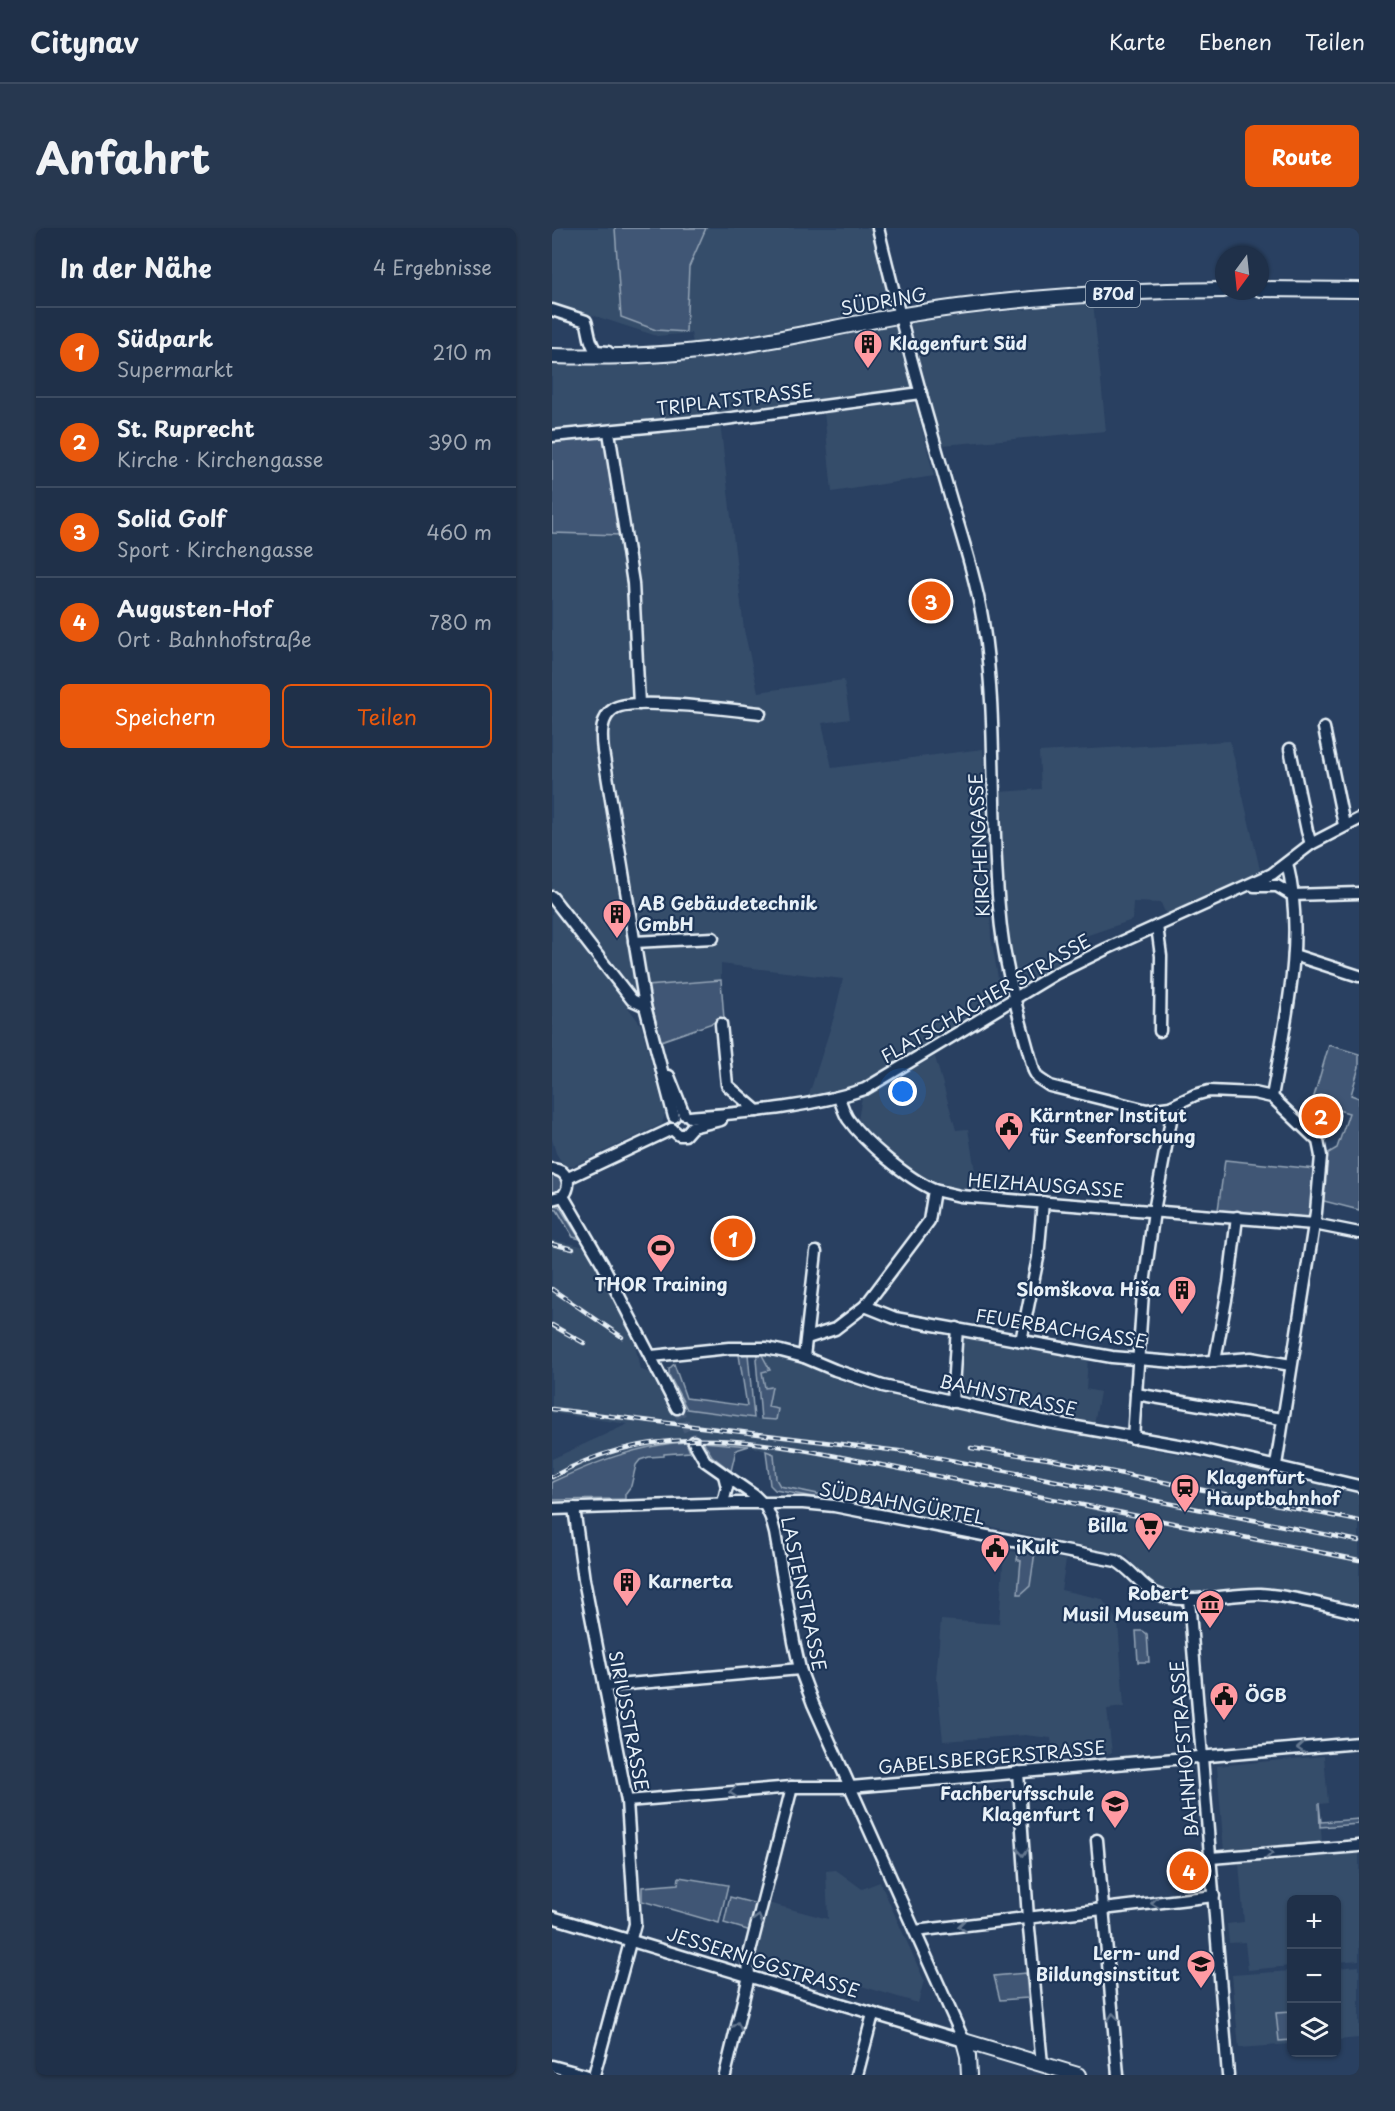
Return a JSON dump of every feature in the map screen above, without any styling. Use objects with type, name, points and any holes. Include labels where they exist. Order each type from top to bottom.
[{"type":"main road","points":[[1269,289],[1359,290]]},
{"type":"main road","name":"SÜDRING","points":[[557,356],[627,356],[741,346],[899,316],[1001,302],[1215,290]]},
{"type":"main road","points":[[964,2041],[1078,2075]]},
{"type":"main road","points":[[964,2041],[969,2075]]},
{"type":"main road","points":[[974,2075],[978,2062],[994,2051]]},
{"type":"street","name":"KIRCHENGASSE","points":[[879,228],[899,316],[974,578],[983,622],[989,672],[999,907],[1005,957],[1034,1071],[1043,1082],[1065,1091],[1138,1109],[1170,1107],[1209,1091],[1242,1092],[1272,1097]]},
{"type":"street","points":[[552,310],[586,321],[589,328],[589,342],[582,352],[557,356]]},
{"type":"street","points":[[589,342],[596,351],[627,356]]},
{"type":"street","name":"TRIPLATSTRASSE","points":[[552,436],[710,421],[921,393]]},
{"type":"street","points":[[609,432],[633,583],[639,704]]},
{"type":"street","points":[[568,1178],[672,1129],[671,1123],[685,1119],[662,1066],[645,1006],[601,737],[602,727],[607,717],[616,708],[639,704],[684,705],[760,713]]},
{"type":"street","points":[[1324,728],[1344,825]]},
{"type":"street","points":[[1290,749],[1311,844]]},
{"type":"street","name":"FLATSCHACHER STRASSE","points":[[672,1129],[679,1135],[685,1135],[685,1119],[740,1117],[752,1112],[839,1098],[865,1089],[1085,958],[1272,874],[1311,844],[1359,819]]},
{"type":"street","points":[[1276,1465],[1314,1224],[1321,1156],[1318,1141],[1272,1097],[1294,955],[1292,895],[1287,863]]},
{"type":"street","points":[[1245,886],[1277,886],[1292,895],[1359,893]]},
{"type":"street","points":[[552,897],[632,1000],[645,1006]]},
{"type":"street","points":[[1157,926],[1161,956],[1160,1031]]},
{"type":"street","points":[[634,942],[713,938]]},
{"type":"street","points":[[1294,955],[1359,976]]},
{"type":"street","points":[[721,1024],[727,1085],[752,1112]]},
{"type":"street","name":"HEIZHAUSGASSE","points":[[839,1098],[848,1119],[876,1149],[916,1180],[934,1190],[960,1196],[1314,1224],[1359,1233]]},
{"type":"street","points":[[1133,1438],[1143,1292],[1154,1211],[1171,1120],[1170,1107]]},
{"type":"street","points":[[552,1169],[563,1172],[568,1178],[569,1184],[563,1196]]},
{"type":"street","points":[[807,1338],[835,1329],[865,1306],[929,1221],[934,1190]]},
{"type":"street","points":[[552,1198],[563,1196]]},
{"type":"street","points":[[563,1196],[602,1263],[677,1408]]},
{"type":"street","points":[[1021,1341],[1038,1258],[1043,1202]]},
{"type":"street","points":[[1215,1361],[1229,1283],[1237,1217]]},
{"type":"street","points":[[804,1357],[816,1252]]},
{"type":"street","name":"FEUERBACHGASSE","points":[[865,1306],[895,1317],[1112,1357],[1186,1363],[1251,1358],[1291,1365]]},
{"type":"street","points":[[952,1402],[957,1328]]},
{"type":"street","name":"BAHNSTRASSE","points":[[652,1356],[729,1348],[766,1348],[804,1357],[862,1380],[952,1402],[1195,1448],[1359,1486]]},
{"type":"street","points":[[1136,1394],[1282,1419]]},
{"type":"street","name":"LASTENSTRASSE","points":[[694,1442],[705,1461],[762,1503],[771,1518],[800,1669],[813,1704],[964,2041]]},
{"type":"street","points":[[723,1503],[727,1487],[724,1475]]},
{"type":"street","name":"SÜDBAHNGÜRTEL","points":[[552,1509],[723,1503],[834,1506],[1116,1561],[1156,1593],[1189,1599],[1235,1594],[1277,1596],[1359,1613]]},
{"type":"street","name":"SIRIUSSTRASSE","points":[[574,1508],[584,1580],[627,1801],[635,1924],[594,2075]]},
{"type":"street","name":"BAHNHOFSTRASSE","points":[[1189,1599],[1228,2075]]},
{"type":"street","points":[[605,1686],[800,1669]]},
{"type":"street","name":"GABELSBERGERSTRASSE","points":[[627,1801],[792,1787],[851,1787],[1359,1743]]},
{"type":"street","points":[[1018,1772],[1028,1918],[1042,2064]]},
{"type":"street","points":[[725,2075],[749,1976],[748,1959],[792,1787]]},
{"type":"street","points":[[1097,1840],[1118,2075]]},
{"type":"street","points":[[1211,1858],[1359,1846]]},
{"type":"street","points":[[915,1931],[1214,1896]]},
{"type":"street","name":"JESSERNIGGSTRASSE","points":[[552,1917],[964,2041]]},
{"type":"street","points":[[856,2075],[873,2014]]},
{"type":"street","points":[[552,2066],[585,2075]]},
{"type":"shaded area","points":[[552,228],[871,228],[889,304],[886,308],[876,312],[768,334],[693,343],[691,333],[657,336],[552,302]]},
{"type":"shaded area","points":[[615,228],[706,228],[689,267],[686,332],[656,330],[621,317]]},
{"type":"shaded area","points":[[1093,302],[1106,431],[942,445],[910,322]]},
{"type":"shaded area","points":[[894,324],[911,387],[719,413],[744,630],[758,692],[844,680],[850,719],[822,723],[832,768],[983,749],[991,937],[1001,996],[999,1001],[886,1071],[837,1092],[808,1098],[834,1017],[843,979],[721,964],[721,980],[647,986],[633,992],[552,893],[552,361],[612,364],[712,357]]},
{"type":"shaded area","points":[[909,399],[916,406],[934,476],[832,492],[824,411]]},
{"type":"shaded area","points":[[604,437],[621,535],[552,533],[552,441]]},
{"type":"shaded area","points":[[1230,741],[1261,874],[1167,917],[1161,903],[1133,902],[1132,920],[1065,943],[1071,961],[1019,987],[1011,953],[1005,907],[999,792],[1041,789],[1039,752]]},
{"type":"shaded area","points":[[552,905],[641,1025],[665,1114],[662,1124],[573,1166],[564,1166],[556,1153],[552,1139]]},
{"type":"shaded area","points":[[721,980],[724,1019],[661,1041],[647,986]]},
{"type":"shaded area","points":[[1329,1045],[1359,1054],[1359,1067],[1351,1095],[1359,1098],[1359,1210],[1320,1200],[1325,1155],[1337,1148],[1349,1113],[1312,1103]]},
{"type":"shaded area","points":[[935,1057],[956,1130],[968,1129],[978,1189],[950,1187],[925,1178],[893,1155],[858,1120],[862,1097]]},
{"type":"shaded area","points":[[1225,1160],[1315,1169],[1310,1216],[1307,1218],[1218,1210]]},
{"type":"shaded area","points":[[552,1174],[560,1177],[563,1183],[561,1189],[552,1193]]},
{"type":"shaded area","points":[[552,1205],[559,1206],[580,1239],[573,1237],[557,1210],[552,1209]]},
{"type":"shaded area","points":[[552,1240],[586,1247],[634,1340],[640,1369],[651,1374],[667,1406],[773,1421],[767,1407],[771,1387],[765,1388],[762,1372],[768,1371],[759,1353],[778,1355],[809,1363],[842,1381],[872,1391],[995,1418],[1359,1490],[1359,1607],[1271,1591],[1187,1597],[1158,1588],[1144,1578],[1127,1556],[941,1516],[924,1517],[780,1486],[776,1480],[774,1454],[749,1446],[702,1442],[646,1447],[622,1453],[552,1482],[552,1459],[628,1424],[552,1413]]},
{"type":"shaded area","points":[[962,1332],[1088,1356],[1086,1389],[1100,1392],[1094,1424],[958,1396]]},
{"type":"shaded area","points":[[759,1353],[770,1370],[762,1372],[765,1388],[772,1387],[768,1407],[778,1409],[776,1420],[761,1419],[756,1359]]},
{"type":"shaded area","points":[[748,1354],[754,1418],[687,1409],[669,1375],[669,1369],[674,1364],[686,1398],[747,1406],[739,1355]]},
{"type":"shaded area","points":[[686,1442],[690,1452],[664,1454],[664,1456],[640,1460],[636,1465],[625,1499],[552,1500],[552,1482],[568,1475],[601,1461],[634,1451]]},
{"type":"shaded area","points":[[703,1442],[749,1446],[736,1450],[731,1471],[712,1456]]},
{"type":"shaded area","points":[[766,1451],[774,1454],[776,1479],[780,1486],[906,1514],[775,1490],[770,1485]]},
{"type":"shaded area","points":[[1019,1549],[1035,1552],[1030,1586],[1021,1594],[1018,1594],[1021,1560],[1017,1560]]},
{"type":"shaded area","points":[[1004,1550],[1066,1560],[1061,1590],[1102,1599],[1118,1622],[1124,1707],[1107,1709],[1112,1753],[1053,1758],[1051,1738],[1025,1735],[943,1741],[936,1680],[941,1620],[999,1624]]},
{"type":"shaded area","points":[[1136,1631],[1143,1631],[1147,1634],[1149,1662],[1138,1662]]},
{"type":"shaded area","points":[[1324,1756],[1328,1803],[1319,1804],[1322,1843],[1224,1851],[1217,1766]]},
{"type":"shaded area","points":[[1319,1803],[1321,1822],[1359,1819],[1359,1824],[1320,1827]]},
{"type":"shaded area","points":[[1359,1853],[1359,1960],[1341,1962],[1341,1895],[1287,1895],[1287,1966],[1248,1970],[1245,1942],[1229,1943],[1227,1924],[1244,1922],[1239,1863]]},
{"type":"shaded area","points":[[836,1870],[862,1889],[880,1882],[924,1980],[918,2003],[755,1954],[768,1903],[828,1919],[826,1871]]},
{"type":"shaded area","points":[[679,1877],[728,1885],[719,1923],[642,1901],[642,1887],[678,1884]]},
{"type":"shaded area","points":[[730,1897],[757,1904],[751,1931],[724,1923]]},
{"type":"shaded area","points":[[1359,1966],[1359,2038],[1341,2040],[1341,1968]]},
{"type":"shaded area","points":[[1287,1971],[1287,2044],[1239,2048],[1232,1975]]},
{"type":"shaded area","points":[[1026,1973],[1028,1998],[1000,2000],[994,1976]]},
{"type":"shaded area","points":[[1287,2012],[1287,2040],[1279,2041],[1276,2013]]},
{"type":"tunnel","points":[[677,1408],[694,1442]]},
{"type":"railway","points":[[552,1244],[573,1249]]},
{"type":"railway","points":[[552,1289],[622,1337]]},
{"type":"railway","points":[[552,1325],[584,1343]]},
{"type":"railway","points":[[552,1409],[915,1453],[1359,1541]]},
{"type":"railway","points":[[552,1477],[586,1460],[621,1449],[656,1442],[691,1440],[763,1444],[836,1456],[1359,1560]]},
{"type":"railway","points":[[971,1448],[1048,1459],[1359,1521]]},
{"type":"place","name":"Klagenfurt Süd","points":[[868,370]]},
{"type":"place","name":"Solid Golf","points":[[931,601]]},
{"type":"place","name":"AB Gebäudetechnik GmbH","points":[[617,940]]},
{"type":"place","name":"St. Ruprecht","points":[[1321,1116]]},
{"type":"place","name":"Kärntner Institut für Seenforschung","points":[[1009,1152]]},
{"type":"place","name":"Südpark","points":[[733,1238]]},
{"type":"place","name":"THOR Training","points":[[661,1274]]},
{"type":"place","name":"Slomškova Hiša","points":[[1182,1316]]},
{"type":"place","name":"Klagenfurt Hauptbahnhof","points":[[1185,1514]]},
{"type":"place","name":"Billa","points":[[1149,1552]]},
{"type":"place","name":"iKult","points":[[995,1574]]},
{"type":"place","name":"Karnerta","points":[[627,1608]]},
{"type":"place","name":"Robert Musil Museum","points":[[1210,1630]]},
{"type":"place","name":"ÖGB","points":[[1224,1722]]},
{"type":"place","name":"Fachberufsschule Klagenfurt 1","points":[[1115,1830]]},
{"type":"place","name":"Augusten-Hof","points":[[1189,1871]]},
{"type":"place","name":"Lern- und Bildungsinstitut","points":[[1201,1990]]}]
